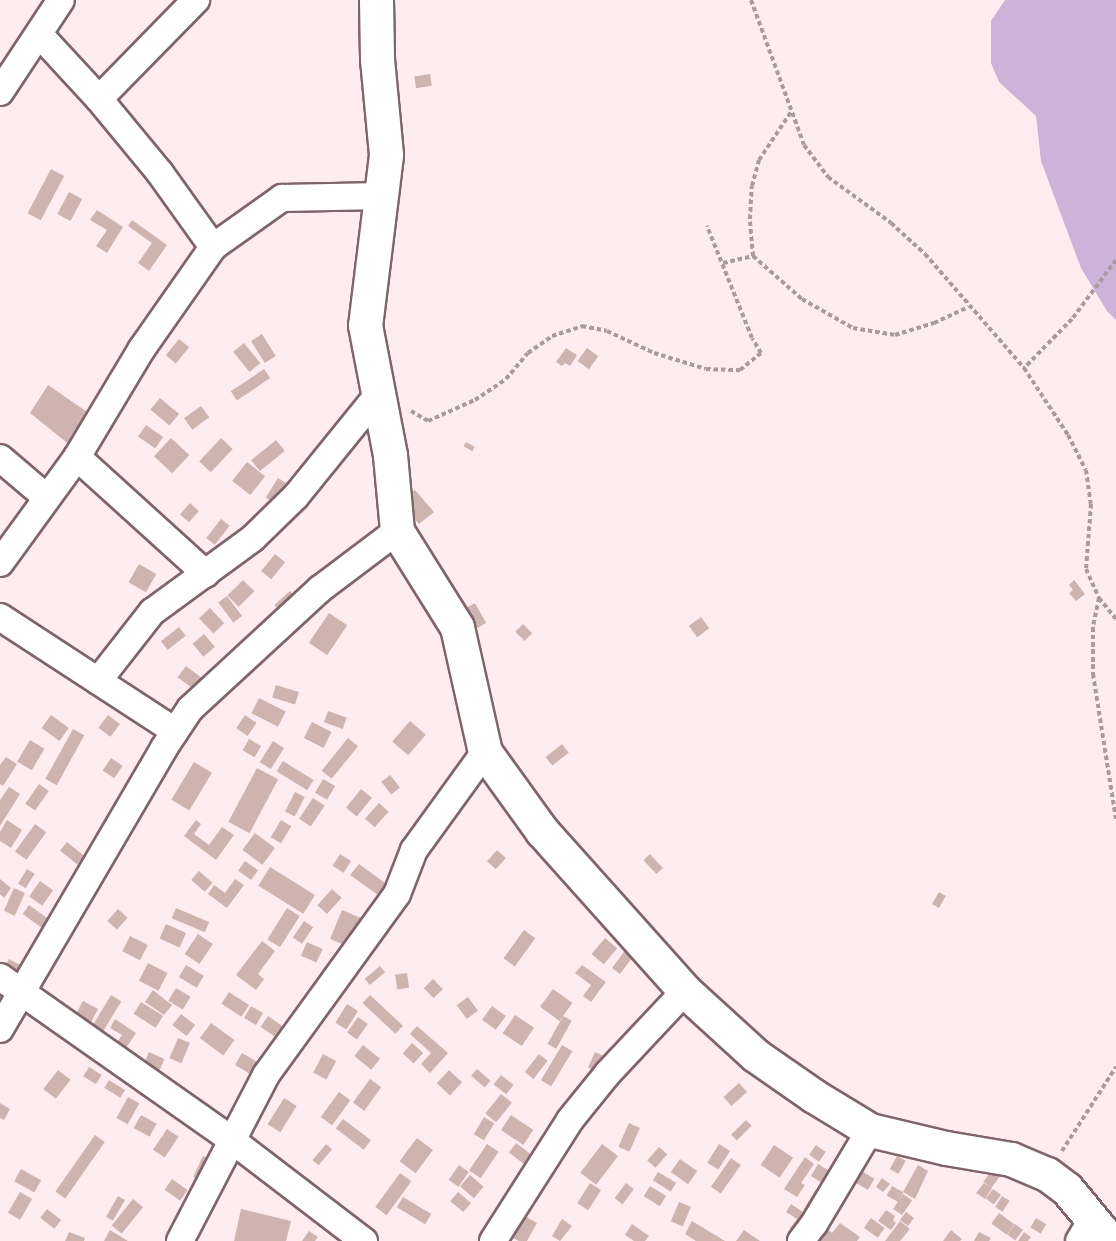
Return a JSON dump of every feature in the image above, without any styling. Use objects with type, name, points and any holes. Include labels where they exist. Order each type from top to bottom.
[{"type":"street","points":[[0,92],[61,0]]},
{"type":"street","points":[[99,99],[196,0]]},
{"type":"street","points":[[376,0],[377,59],[386,155],[366,325],[377,396],[390,455],[397,531],[457,627],[485,752],[542,831],[685,992],[755,1055],[814,1096],[870,1130],[946,1148],[1011,1159],[1047,1174],[1066,1189],[1093,1234]]},
{"type":"street","points":[[39,34],[99,99],[160,173],[213,247]]},
{"type":"street","points":[[0,563],[77,457],[141,350],[213,247],[282,198],[382,196]]},
{"type":"street","points":[[98,681],[152,612],[166,599],[206,574],[253,538],[297,496],[377,396]]},
{"type":"street","points":[[77,457],[206,574]]},
{"type":"street","points":[[0,458],[46,497]]},
{"type":"street","points":[[0,1029],[190,709],[320,589],[397,531]]},
{"type":"street","points":[[0,617],[175,731]]},
{"type":"street","points":[[180,1241],[266,1074],[397,894],[414,850],[485,752]]},
{"type":"street","points":[[0,977],[233,1141],[364,1241]]},
{"type":"street","points":[[493,1241],[570,1120],[608,1073],[685,992]]},
{"type":"street","points":[[801,1241],[870,1130]]},
{"type":"path","points":[[751,0],[804,145],[828,177],[891,223],[925,254],[1024,368],[1068,435],[1086,470],[1091,504],[1086,569],[1099,598],[1116,619]]},
{"type":"path","points":[[792,112],[759,160],[752,186],[750,219],[753,256],[802,298],[853,328],[895,335],[933,323],[969,307]]},
{"type":"path","points":[[377,396],[428,421],[475,400],[506,379],[528,353],[552,336],[582,327],[607,331],[654,353],[705,369],[740,370],[761,353],[752,338],[707,226]]},
{"type":"path","points":[[723,263],[753,256]]},
{"type":"path","points":[[1024,368],[1072,319],[1116,260]]},
{"type":"path","points":[[1099,598],[1093,627],[1093,674],[1116,819]]},
{"type":"path","points":[[1047,1174],[1116,1067]]},
{"type":"shaded area","points":[[1005,0],[1116,0],[1116,320],[1107,311],[1081,268],[1041,161],[1036,116],[999,82],[991,63],[991,21]]},
{"type":"building","points":[[430,74],[432,86],[416,88],[414,77]]},
{"type":"building","points":[[51,169],[64,176],[41,220],[28,213]]},
{"type":"building","points":[[69,192],[82,199],[71,221],[57,214]]},
{"type":"building","points":[[97,210],[123,227],[107,253],[96,246],[107,230],[90,220]]},
{"type":"building","points":[[132,220],[167,245],[149,271],[138,263],[152,243],[128,226]]},
{"type":"building","points":[[262,334],[276,356],[265,363],[251,341]]},
{"type":"building","points":[[179,339],[189,347],[176,364],[166,355]]},
{"type":"building","points":[[244,343],[260,363],[249,372],[233,352]]},
{"type":"building","points":[[566,348],[577,355],[570,366],[565,363],[562,366],[556,362]]},
{"type":"building","points":[[587,348],[598,356],[589,369],[578,361]]},
{"type":"building","points":[[264,369],[270,378],[237,400],[231,391]]},
{"type":"building","points":[[48,385],[96,418],[76,450],[30,413]]},
{"type":"building","points":[[160,398],[179,414],[170,426],[150,409]]},
{"type":"building","points":[[201,406],[209,417],[192,430],[184,418]]},
{"type":"building","points":[[146,425],[163,437],[155,449],[138,436]]},
{"type":"building","points":[[171,438],[189,455],[172,473],[154,456]]},
{"type":"building","points":[[221,438],[233,449],[211,472],[199,461]]},
{"type":"building","points":[[276,440],[285,451],[260,471],[251,460]]},
{"type":"building","points":[[466,442],[475,447],[472,451],[464,446]]},
{"type":"building","points":[[247,462],[265,476],[250,495],[232,481]]},
{"type":"building","points":[[278,478],[302,493],[290,512],[266,498]]},
{"type":"building","points":[[415,490],[434,512],[419,524],[407,510],[413,505],[406,497]]},
{"type":"building","points":[[190,503],[199,511],[189,522],[180,514]]},
{"type":"building","points":[[221,519],[230,526],[215,545],[206,538]]},
{"type":"building","points":[[275,554],[285,562],[271,579],[261,571]]},
{"type":"building","points":[[139,564],[156,574],[146,592],[128,582]]},
{"type":"building","points":[[243,580],[254,591],[239,607],[227,596]]},
{"type":"building","points":[[1074,580],[1085,594],[1076,601],[1069,593],[1073,590],[1069,585]]},
{"type":"building","points":[[290,591],[299,601],[283,615],[274,605]]},
{"type":"building","points":[[227,596],[242,616],[233,623],[218,603]]},
{"type":"building","points":[[475,603],[486,623],[477,628],[466,608]]},
{"type":"building","points":[[210,608],[224,623],[213,634],[199,618]]},
{"type":"building","points":[[329,613],[347,625],[327,655],[309,643]]},
{"type":"building","points":[[701,617],[709,628],[697,637],[689,626]]},
{"type":"building","points":[[523,624],[532,633],[524,641],[515,632]]},
{"type":"building","points":[[179,627],[186,636],[168,650],[161,641]]},
{"type":"building","points":[[204,634],[215,647],[203,657],[193,644]]},
{"type":"building","points":[[186,666],[207,682],[198,693],[178,677]]},
{"type":"building","points":[[276,685],[299,692],[295,704],[272,697]]},
{"type":"building","points":[[259,698],[286,712],[278,727],[251,713]]},
{"type":"building","points":[[328,711],[347,718],[343,729],[324,722]]},
{"type":"building","points":[[51,715],[69,728],[59,741],[42,728]]},
{"type":"building","points":[[108,715],[120,724],[110,737],[98,728]]},
{"type":"building","points":[[245,715],[257,723],[248,736],[236,728]]},
{"type":"building","points":[[410,721],[426,735],[408,755],[392,741]]},
{"type":"building","points":[[312,722],[332,732],[323,748],[304,738]]},
{"type":"building","points":[[73,729],[84,735],[57,785],[45,779]]},
{"type":"building","points":[[348,738],[358,746],[332,779],[322,771]]},
{"type":"building","points":[[249,739],[261,746],[255,757],[242,750]]},
{"type":"building","points":[[30,740],[45,749],[32,770],[17,761]]},
{"type":"building","points":[[273,741],[284,748],[271,769],[260,762]]},
{"type":"building","points":[[562,744],[569,753],[552,766],[545,757]]},
{"type":"building","points":[[6,757],[17,764],[3,786],[0,784],[0,765]]},
{"type":"building","points":[[111,758],[123,766],[114,778],[103,770]]},
{"type":"building","points":[[283,761],[314,780],[307,790],[277,771]]},
{"type":"building","points":[[194,762],[212,773],[189,811],[171,800]]},
{"type":"building","points":[[257,768],[278,779],[250,833],[228,822]]},
{"type":"building","points":[[390,775],[400,788],[391,794],[381,782]]},
{"type":"building","points":[[323,779],[335,786],[327,800],[315,793]]},
{"type":"building","points":[[39,784],[49,791],[35,811],[25,804]]},
{"type":"building","points":[[9,787],[20,794],[0,826],[0,800]]},
{"type":"building","points":[[361,789],[372,798],[357,816],[346,808]]},
{"type":"building","points":[[295,792],[305,797],[295,817],[285,812]]},
{"type":"building","points":[[313,798],[325,806],[311,827],[299,819]]},
{"type":"building","points":[[379,803],[389,812],[375,827],[365,819]]},
{"type":"building","points":[[7,820],[22,830],[11,848],[0,841],[0,832]]},
{"type":"building","points":[[196,820],[201,824],[194,834],[209,845],[222,827],[234,835],[216,860],[184,836]]},
{"type":"building","points":[[281,820],[291,826],[281,843],[271,837]]},
{"type":"building","points":[[35,824],[46,832],[26,860],[15,852]]},
{"type":"building","points":[[255,833],[275,848],[262,865],[242,850]]},
{"type":"building","points":[[67,842],[84,856],[77,864],[60,851]]},
{"type":"building","points":[[497,850],[506,858],[496,869],[487,861]]},
{"type":"building","points":[[340,854],[351,861],[344,873],[333,866]]},
{"type":"building","points":[[650,854],[663,868],[656,874],[643,860]]},
{"type":"building","points":[[245,861],[258,870],[251,880],[238,871]]},
{"type":"building","points":[[359,864],[393,889],[409,866],[419,873],[395,907],[350,875]]},
{"type":"building","points":[[270,867],[315,895],[303,914],[258,886]]},
{"type":"building","points":[[27,869],[35,874],[26,888],[18,883]]},
{"type":"building","points":[[199,871],[213,883],[205,892],[191,880]]},
{"type":"building","points":[[0,879],[11,888],[4,898],[0,894]]},
{"type":"building","points":[[235,879],[244,885],[227,908],[208,894],[214,885],[225,893]]},
{"type":"building","points":[[40,881],[53,890],[42,906],[29,897]]},
{"type":"building","points":[[14,888],[25,893],[15,916],[4,911]]},
{"type":"building","points":[[332,889],[342,898],[327,914],[317,905]]},
{"type":"building","points":[[939,892],[946,896],[939,908],[932,904]]},
{"type":"building","points":[[29,905],[48,919],[42,928],[23,914]]},
{"type":"building","points":[[176,908],[209,922],[205,932],[172,918]]},
{"type":"building","points":[[287,908],[300,916],[280,947],[267,939]]},
{"type":"building","points":[[118,909],[128,918],[117,930],[107,921]]},
{"type":"building","points":[[342,910],[361,918],[354,936],[365,953],[330,939]]},
{"type":"building","points":[[304,921],[313,927],[302,944],[293,938]]},
{"type":"building","points":[[166,924],[186,933],[180,948],[159,939]]},
{"type":"building","points":[[524,930],[535,938],[515,967],[503,958]]},
{"type":"building","points":[[198,934],[213,944],[200,964],[185,954]]},
{"type":"building","points":[[130,936],[148,945],[140,960],[122,951]]},
{"type":"building","points":[[605,938],[617,948],[604,964],[592,954]]},
{"type":"building","points":[[262,941],[275,951],[258,974],[264,979],[256,990],[236,975]]},
{"type":"building","points":[[307,942],[323,949],[316,963],[301,956]]},
{"type":"building","points":[[624,952],[632,958],[620,974],[612,968]]},
{"type":"building","points":[[9,959],[26,968],[20,979],[3,970]]},
{"type":"building","points":[[148,963],[168,973],[159,991],[139,981]]},
{"type":"building","points":[[186,965],[204,976],[197,988],[179,977]]},
{"type":"building","points":[[582,965],[606,982],[591,1002],[583,996],[591,985],[575,973]]},
{"type":"building","points":[[380,966],[385,972],[370,985],[365,979]]},
{"type":"building","points":[[407,973],[409,988],[397,990],[395,975]]},
{"type":"building","points":[[433,979],[443,989],[434,998],[424,988]]},
{"type":"building","points":[[176,988],[191,997],[183,1010],[168,1001]]},
{"type":"building","points":[[553,989],[572,1003],[559,1021],[540,1007]]},
{"type":"building","points":[[153,990],[172,1005],[164,1015],[145,1002]]},
{"type":"building","points":[[229,992],[249,1005],[242,1017],[221,1004]]},
{"type":"building","points":[[111,995],[121,1001],[103,1032],[92,1026]]},
{"type":"building","points":[[370,995],[403,1026],[395,1034],[362,1003]]},
{"type":"building","points":[[468,997],[478,1011],[467,1019],[457,1005]]},
{"type":"building","points":[[83,1001],[98,1009],[88,1028],[73,1020]]},
{"type":"building","points":[[141,1002],[163,1016],[156,1028],[134,1014]]},
{"type":"building","points":[[347,1004],[358,1011],[346,1030],[335,1023]]},
{"type":"building","points":[[251,1006],[263,1013],[256,1025],[244,1018]]},
{"type":"building","points":[[492,1006],[506,1016],[496,1030],[482,1020]]},
{"type":"building","points":[[181,1014],[195,1025],[187,1036],[172,1025]]},
{"type":"building","points":[[515,1015],[534,1028],[522,1046],[503,1033]]},
{"type":"building","points":[[268,1016],[300,1038],[292,1049],[261,1027]]},
{"type":"building","points":[[563,1016],[572,1021],[556,1049],[547,1044]]},
{"type":"building","points":[[358,1017],[368,1024],[357,1039],[347,1033]]},
{"type":"building","points":[[115,1019],[136,1033],[122,1054],[113,1048],[122,1035],[110,1028]]},
{"type":"building","points":[[211,1023],[234,1040],[223,1055],[200,1038]]},
{"type":"building","points":[[417,1026],[448,1053],[430,1073],[421,1064],[431,1053],[410,1034]]},
{"type":"building","points":[[178,1038],[190,1043],[181,1063],[169,1058]]},
{"type":"building","points":[[412,1043],[423,1053],[414,1063],[403,1053]]},
{"type":"building","points":[[363,1045],[380,1059],[371,1070],[354,1056]]},
{"type":"building","points":[[562,1045],[572,1051],[551,1086],[541,1080]]},
{"type":"building","points":[[149,1052],[165,1059],[160,1070],[144,1063]]},
{"type":"building","points":[[595,1052],[606,1057],[599,1072],[588,1068]]},
{"type":"building","points":[[242,1053],[268,1068],[261,1080],[235,1065]]},
{"type":"building","points":[[323,1054],[336,1061],[326,1080],[313,1073]]},
{"type":"building","points":[[539,1054],[548,1061],[534,1079],[525,1072]]},
{"type":"building","points":[[89,1067],[102,1075],[96,1084],[83,1076]]},
{"type":"building","points":[[477,1069],[491,1081],[485,1088],[471,1076]]},
{"type":"building","points":[[58,1070],[71,1080],[56,1099],[43,1089]]},
{"type":"building","points":[[449,1070],[462,1082],[450,1095],[437,1083]]},
{"type":"building","points":[[501,1075],[514,1085],[506,1094],[494,1084]]},
{"type":"building","points":[[370,1079],[381,1087],[364,1111],[353,1102]]},
{"type":"building","points":[[109,1080],[125,1090],[120,1098],[104,1088]]},
{"type":"building","points":[[739,1083],[747,1092],[731,1106],[723,1097]]},
{"type":"building","points":[[339,1092],[350,1100],[332,1125],[321,1117]]},
{"type":"building","points":[[501,1094],[512,1103],[496,1122],[485,1113]]},
{"type":"building","points":[[128,1097],[139,1103],[128,1124],[116,1118]]},
{"type":"building","points":[[284,1098],[297,1106],[280,1132],[268,1124]]},
{"type":"building","points":[[0,1103],[10,1109],[4,1120],[0,1118]]},
{"type":"building","points":[[141,1115],[157,1124],[149,1137],[134,1128]]},
{"type":"building","points":[[511,1115],[533,1130],[523,1145],[501,1130]]},
{"type":"building","points":[[484,1117],[494,1123],[484,1140],[474,1134]]},
{"type":"building","points":[[343,1119],[371,1140],[364,1150],[336,1129]]},
{"type":"building","points":[[746,1120],[752,1126],[737,1141],[731,1135]]},
{"type":"building","points":[[629,1123],[640,1128],[629,1152],[618,1147]]},
{"type":"building","points":[[167,1129],[179,1137],[165,1158],[153,1150]]},
{"type":"building","points":[[95,1135],[105,1142],[65,1198],[55,1192]]},
{"type":"building","points":[[417,1138],[433,1150],[416,1173],[400,1161]]},
{"type":"building","points":[[516,1143],[532,1155],[525,1165],[509,1153]]},
{"type":"building","points":[[326,1144],[332,1149],[319,1165],[313,1160]]},
{"type":"building","points":[[487,1144],[499,1152],[481,1178],[469,1171]]},
{"type":"building","points":[[602,1144],[618,1156],[596,1185],[580,1173]]},
{"type":"building","points":[[719,1144],[730,1151],[718,1170],[707,1163]]},
{"type":"building","points":[[774,1145],[793,1158],[780,1178],[761,1165]]},
{"type":"building","points":[[816,1145],[826,1152],[819,1162],[809,1155]]},
{"type":"building","points":[[659,1147],[667,1154],[655,1168],[647,1161]]},
{"type":"building","points":[[203,1156],[224,1166],[214,1187],[193,1177]]},
{"type":"building","points":[[897,1156],[906,1161],[898,1174],[890,1169]]},
{"type":"building","points":[[805,1157],[814,1164],[801,1183],[805,1185],[797,1197],[784,1189]]},
{"type":"building","points":[[731,1158],[741,1165],[721,1194],[711,1187]]},
{"type":"building","points":[[680,1159],[697,1171],[688,1184],[671,1172]]},
{"type":"building","points":[[818,1164],[828,1170],[821,1182],[811,1176]]},
{"type":"building","points":[[459,1165],[469,1172],[459,1187],[449,1180]]},
{"type":"building","points":[[918,1165],[928,1171],[915,1199],[903,1192]]},
{"type":"building","points":[[21,1169],[41,1180],[34,1192],[14,1181]]},
{"type":"building","points":[[993,1169],[1001,1175],[991,1188],[983,1182]]},
{"type":"building","points":[[860,1170],[875,1179],[868,1190],[853,1181]]},
{"type":"building","points":[[658,1172],[676,1183],[671,1191],[653,1181]]},
{"type":"building","points":[[400,1173],[411,1181],[387,1215],[375,1207]]},
{"type":"building","points":[[470,1175],[484,1187],[474,1198],[460,1186]]},
{"type":"building","points":[[882,1178],[890,1184],[883,1192],[876,1187]]},
{"type":"building","points":[[172,1179],[188,1190],[180,1201],[165,1190]]},
{"type":"building","points":[[590,1183],[601,1190],[588,1210],[577,1203]]},
{"type":"building","points":[[626,1183],[634,1189],[623,1204],[615,1198]]},
{"type":"building","points":[[984,1183],[992,1188],[985,1199],[976,1193]]},
{"type":"building","points":[[650,1186],[666,1196],[660,1206],[644,1196]]},
{"type":"building","points":[[892,1186],[903,1192],[898,1202],[887,1196]]},
{"type":"building","points":[[816,1189],[826,1195],[813,1217],[803,1210]]},
{"type":"building","points":[[993,1189],[1001,1195],[994,1205],[986,1199]]},
{"type":"building","points":[[20,1192],[32,1199],[20,1220],[8,1213]]},
{"type":"building","points":[[458,1192],[471,1203],[463,1212],[450,1201]]},
{"type":"building","points":[[903,1194],[912,1200],[902,1215],[893,1209]]},
{"type":"building","points":[[118,1196],[125,1200],[113,1221],[106,1217]]},
{"type":"building","points":[[1002,1196],[1010,1201],[1003,1212],[995,1207]]},
{"type":"building","points":[[403,1197],[431,1214],[425,1224],[397,1207]]},
{"type":"building","points":[[133,1199],[143,1207],[122,1234],[112,1225]]},
{"type":"building","points":[[679,1202],[691,1207],[683,1226],[671,1221]]},
{"type":"building","points":[[791,1204],[812,1218],[800,1235],[790,1228],[797,1219],[786,1212]]},
{"type":"building","points":[[47,1209],[61,1220],[54,1229],[40,1218]]},
{"type":"building","points":[[241,1209],[291,1221],[286,1241],[234,1241]]},
{"type":"building","points":[[886,1210],[895,1216],[893,1220],[896,1223],[891,1230],[878,1221]]},
{"type":"building","points":[[906,1212],[914,1218],[908,1226],[900,1220]]},
{"type":"building","points":[[999,1213],[1014,1224],[1007,1235],[991,1224]]},
{"type":"building","points":[[523,1215],[537,1223],[527,1241],[519,1241],[511,1237]]},
{"type":"building","points":[[871,1218],[885,1228],[878,1238],[864,1228]]},
{"type":"building","points":[[1036,1218],[1046,1224],[1041,1234],[1030,1227]]},
{"type":"building","points":[[562,1219],[572,1226],[560,1241],[552,1236]]},
{"type":"building","points":[[692,1221],[725,1241],[696,1241],[685,1234]]},
{"type":"building","points":[[900,1221],[910,1229],[900,1241],[885,1241]]},
{"type":"building","points":[[840,1223],[860,1237],[857,1241],[819,1241],[827,1229],[832,1233]]},
{"type":"building","points":[[632,1224],[649,1236],[645,1241],[634,1241],[625,1235]]},
{"type":"building","points":[[1015,1224],[1023,1230],[1015,1240],[1007,1234]]},
{"type":"building","points":[[110,1230],[128,1241],[104,1241]]},
{"type":"building","points":[[744,1230],[760,1241],[736,1241]]},
{"type":"building","points":[[951,1230],[962,1239],[960,1241],[943,1241]]},
{"type":"building","points":[[309,1231],[318,1237],[315,1241],[302,1241]]},
{"type":"building","points":[[69,1232],[85,1238],[84,1241],[65,1241]]},
{"type":"building","points":[[979,1232],[991,1238],[989,1241],[974,1241]]},
{"type":"building","points":[[1024,1232],[1031,1237],[1028,1241],[1018,1241]]}]
